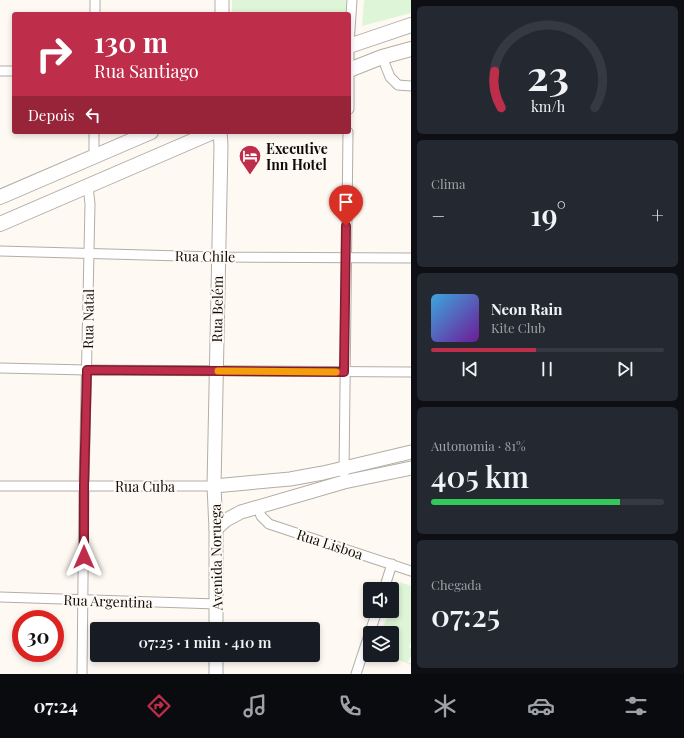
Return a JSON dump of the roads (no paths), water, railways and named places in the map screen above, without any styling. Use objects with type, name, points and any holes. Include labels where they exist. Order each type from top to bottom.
[{"type":"main road","points":[[351,44],[411,25]]},
{"type":"main road","points":[[351,69],[382,57],[411,49]]},
{"type":"main road","points":[[0,197],[94,152],[145,134]]},
{"type":"main road","points":[[0,224],[208,134]]},
{"type":"street","points":[[95,0],[95,12]]},
{"type":"street","points":[[222,0],[222,12]]},
{"type":"street","points":[[351,15],[352,0]]},
{"type":"street","points":[[382,57],[390,77],[398,85],[411,86]]},
{"type":"street","points":[[0,71],[12,71]]},
{"type":"street","points":[[94,134],[94,152]]},
{"type":"street","name":"Rua Belém","points":[[214,486],[220,134]]},
{"type":"street","points":[[344,482],[344,372],[348,134]]},
{"type":"street","name":"Rua Natal","points":[[82,674],[90,204],[88,186]]},
{"type":"street","name":"Rua Chile","points":[[0,251],[218,257],[411,258]]},
{"type":"street","points":[[0,368],[411,372]]},
{"type":"street","name":"Rua Cuba","points":[[0,486],[214,486],[290,479],[411,452]]},
{"type":"street","points":[[216,529],[226,520],[241,512],[344,482],[411,468]]},
{"type":"street","name":"Avenida Noruega","points":[[214,486],[216,504],[216,622]]},
{"type":"street","points":[[216,504],[227,511],[241,512]]},
{"type":"street","name":"Rua Lisboa","points":[[258,507],[261,516],[268,524],[411,571]]},
{"type":"street","points":[[386,582],[392,564]]},
{"type":"street","name":"Rua Argentina","points":[[0,597],[217,604]]},
{"type":"street","points":[[356,674],[375,618]]},
{"type":"street","points":[[216,662],[216,674]]},
{"type":"place","name":"Executive Inn Hotel","points":[[250,176]]}]
